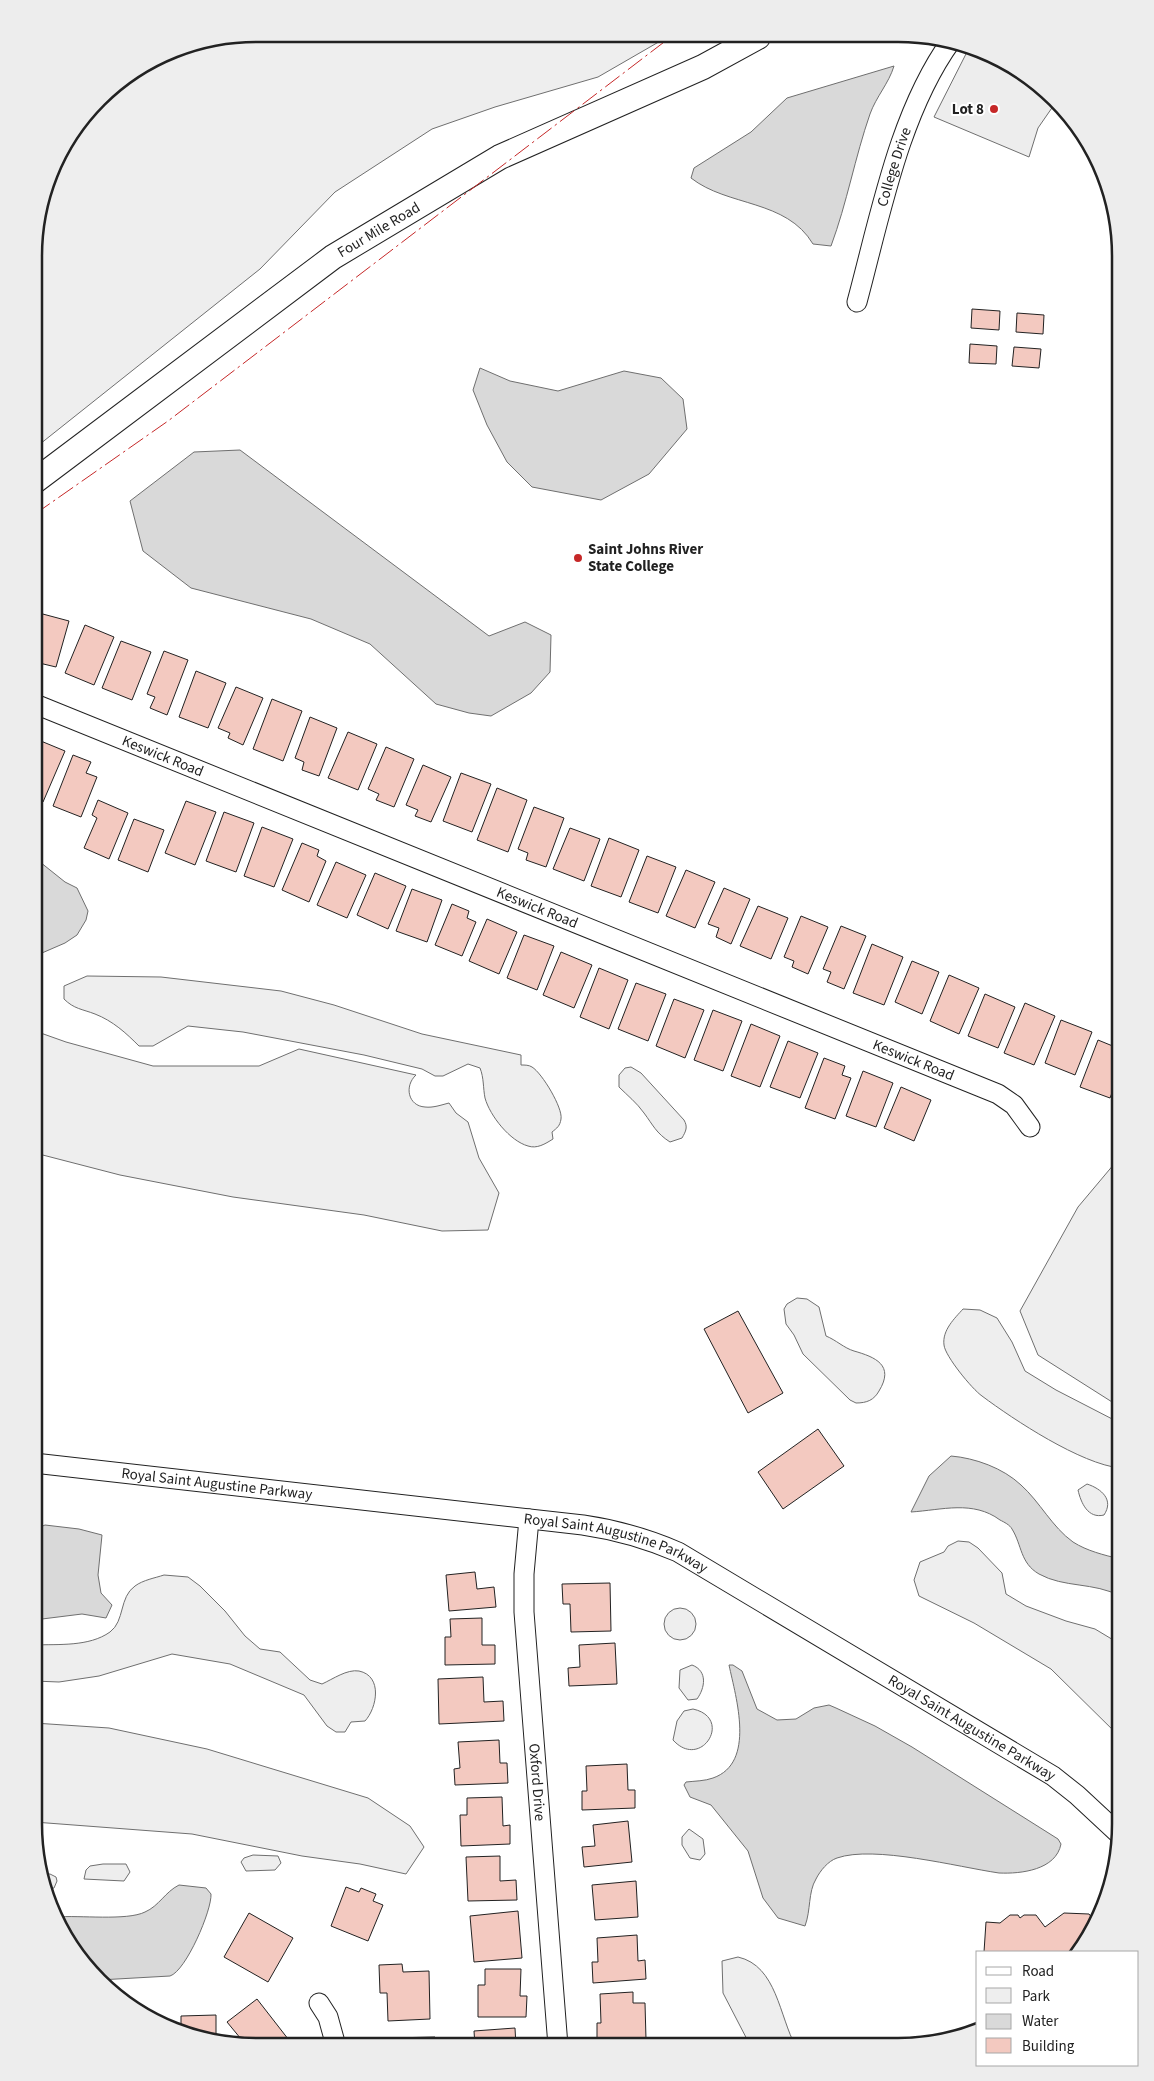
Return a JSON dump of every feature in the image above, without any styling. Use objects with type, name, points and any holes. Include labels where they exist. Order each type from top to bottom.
[{"type":"main road","name":"Four Mile Road","points":[[42,476],[333,257],[500,157],[703,67],[749,42]]},
{"type":"street","name":"College Drive","points":[[856,302],[904,134],[925,85],[947,49]]},
{"type":"street","name":"Keswick Road","points":[[42,707],[998,1094],[1014,1105],[1030,1127]]},
{"type":"street","name":"Royal Saint Augustine Parkway","points":[[42,1464],[529,1519],[621,1531],[650,1540],[678,1552],[1053,1776],[1112,1827]]},
{"type":"street","name":"Oxford Drive","points":[[529,1519],[524,1574],[524,1612],[557,2038]]},
{"type":"street","points":[[319,2003],[328,2017],[334,2038]]},
{"type":"green space","points":[[256,42],[659,42],[598,77],[495,107],[432,129],[335,192],[260,269],[42,442],[42,256],[44,228],[50,201],[59,174],[71,149],[87,126],[115,96],[149,71],[174,59],[201,50],[228,44]]},
{"type":"green space","points":[[87,976],[161,977],[281,991],[334,1005],[422,1034],[521,1055],[521,1065],[532,1067],[551,1091],[559,1107],[561,1121],[552,1132],[553,1139],[541,1146],[528,1146],[514,1139],[491,1112],[485,1098],[480,1068],[468,1064],[443,1076],[435,1076],[422,1069],[364,1055],[243,1032],[188,1026],[153,1046],[139,1046],[108,1020],[75,1007],[64,999],[64,986]]},
{"type":"green space","points":[[42,1033],[153,1066],[259,1066],[299,1049],[416,1075],[412,1079],[409,1090],[412,1099],[419,1106],[428,1107],[449,1103],[456,1113],[468,1122],[479,1158],[499,1193],[488,1230],[442,1231],[364,1215],[233,1197],[120,1175],[42,1155]]},
{"type":"green space","points":[[631,1067],[641,1073],[684,1120],[686,1129],[682,1138],[670,1142],[665,1139],[638,1106],[619,1087],[619,1075],[625,1068]]},
{"type":"green space","points":[[1112,1167],[1112,1402],[1038,1355],[1020,1311],[1078,1207]]},
{"type":"green space","points":[[797,1298],[807,1299],[819,1307],[826,1336],[850,1350],[875,1359],[884,1368],[883,1382],[872,1399],[860,1403],[850,1400],[803,1354],[794,1335],[786,1324],[784,1309],[787,1304]]},
{"type":"green space","points":[[963,1309],[980,1310],[997,1318],[1012,1342],[1025,1371],[1056,1390],[1112,1419],[1112,1466],[1086,1458],[1048,1440],[978,1392],[954,1364],[944,1345],[945,1334],[953,1320]]},
{"type":"green space","points":[[1087,1484],[1102,1492],[1105,1496],[1108,1505],[1104,1515],[1094,1515],[1083,1505],[1078,1490]]},
{"type":"green space","points":[[958,1541],[969,1542],[978,1548],[1002,1573],[1006,1594],[1026,1606],[1066,1621],[1095,1629],[1112,1639],[1112,1729],[1051,1669],[974,1623],[919,1596],[914,1580],[920,1562],[944,1552],[948,1546]]},
{"type":"green space","points":[[164,1575],[188,1577],[225,1611],[245,1636],[260,1649],[280,1652],[310,1680],[322,1684],[350,1671],[359,1671],[367,1674],[372,1679],[376,1693],[369,1715],[365,1721],[351,1722],[345,1732],[336,1732],[327,1726],[304,1695],[230,1664],[172,1654],[99,1676],[59,1682],[42,1681],[42,1645],[73,1644],[102,1637],[115,1627],[126,1596],[130,1591],[135,1586],[149,1579]]},
{"type":"green space","points":[[680,1608],[692,1612],[696,1624],[692,1636],[680,1640],[668,1636],[664,1624],[668,1612]]},
{"type":"green space","points":[[692,1665],[701,1671],[704,1680],[702,1690],[697,1699],[688,1700],[679,1688],[680,1670]]},
{"type":"green space","points":[[693,1709],[705,1714],[711,1722],[712,1731],[709,1740],[694,1750],[684,1748],[673,1740],[677,1721],[684,1711]]},
{"type":"green space","points":[[42,1724],[109,1728],[207,1749],[368,1798],[410,1826],[424,1847],[406,1874],[192,1834],[42,1823]]},
{"type":"green space","points":[[689,1829],[703,1839],[705,1854],[700,1860],[690,1858],[682,1845],[682,1837]]},
{"type":"green space","points":[[253,1855],[278,1856],[281,1863],[275,1870],[246,1871],[241,1862],[244,1858]]},
{"type":"green space","points":[[126,1864],[130,1872],[124,1881],[84,1879],[86,1870],[90,1866]]},
{"type":"green space","points":[[49,1874],[56,1877],[57,1881],[54,1888]]},
{"type":"green space","points":[[738,1957],[751,1962],[761,1970],[775,1994],[792,2038],[746,2038],[723,1993],[722,1961]]},
{"type":"shaded area","name":"Lot 8","points":[[966,54],[1005,71],[1028,87],[1052,108],[1038,128],[1029,157],[934,117]]},
{"type":"water","points":[[894,66],[870,114],[831,246],[813,244],[802,229],[788,219],[772,211],[722,194],[691,178],[694,168],[751,132],[787,98]]},
{"type":"water","points":[[480,368],[510,381],[558,391],[624,371],[661,378],[683,399],[687,429],[649,474],[601,500],[532,487],[507,462],[487,425],[473,390]]},
{"type":"water","points":[[240,450],[489,636],[525,622],[551,635],[550,672],[531,693],[491,716],[469,713],[436,704],[370,644],[311,619],[191,588],[143,551],[130,501],[194,452]]},
{"type":"water","points":[[42,864],[65,882],[77,888],[88,911],[86,920],[77,935],[65,943],[42,953]]},
{"type":"water","points":[[951,1456],[970,1459],[988,1465],[1014,1479],[1073,1542],[1112,1557],[1112,1593],[1059,1581],[1039,1574],[1028,1565],[1011,1528],[990,1514],[968,1508],[946,1508],[911,1512],[929,1476]]},
{"type":"water","points":[[45,1525],[79,1529],[102,1535],[98,1575],[101,1593],[112,1605],[106,1618],[82,1614],[42,1619],[42,1526]]},
{"type":"water","points":[[729,1665],[733,1665],[742,1671],[757,1709],[777,1720],[796,1719],[814,1708],[829,1705],[875,1726],[912,1747],[1058,1839],[1061,1844],[1058,1853],[1045,1865],[1017,1873],[999,1873],[894,1855],[853,1855],[837,1858],[830,1861],[813,1884],[805,1926],[778,1918],[763,1898],[748,1851],[711,1805],[690,1797],[684,1785],[686,1782],[713,1778],[726,1770],[735,1759],[739,1744],[740,1728],[736,1694]]},
{"type":"water","points":[[179,1885],[206,1888],[211,1894],[203,1926],[197,1939],[183,1963],[170,1976],[109,1979],[87,1955],[71,1932],[64,1917],[137,1915],[150,1909]]},
{"type":"building","points":[[972,309],[1000,311],[999,330],[971,328]]},
{"type":"building","points":[[1017,313],[1044,315],[1043,334],[1016,332]]},
{"type":"building","points":[[970,344],[997,346],[996,364],[969,363]]},
{"type":"building","points":[[1014,347],[1041,349],[1039,368],[1012,366]]},
{"type":"building","points":[[42,614],[69,621],[56,667],[42,664]]},
{"type":"building","points":[[85,625],[114,637],[94,685],[65,673]]},
{"type":"building","points":[[121,641],[151,652],[132,700],[102,688]]},
{"type":"building","points":[[164,651],[188,660],[167,715],[150,708],[155,697],[147,694]]},
{"type":"building","points":[[196,671],[226,683],[208,728],[179,717]]},
{"type":"building","points":[[236,687],[263,698],[243,745],[228,738],[230,733],[218,728]]},
{"type":"building","points":[[272,699],[302,711],[283,761],[253,749]]},
{"type":"building","points":[[310,717],[337,728],[319,776],[302,770],[304,762],[295,758]]},
{"type":"building","points":[[348,732],[377,744],[358,790],[328,778]]},
{"type":"building","points":[[42,741],[65,751],[42,802]]},
{"type":"building","points":[[386,747],[414,759],[394,807],[376,800],[379,794],[368,789]]},
{"type":"building","points":[[73,755],[91,762],[86,773],[97,777],[81,817],[53,806]]},
{"type":"building","points":[[423,765],[451,777],[431,822],[415,816],[418,810],[406,805]]},
{"type":"building","points":[[461,773],[491,784],[472,832],[443,821]]},
{"type":"building","points":[[497,788],[527,800],[508,852],[477,840]]},
{"type":"building","points":[[98,800],[128,813],[109,859],[84,848],[97,818],[92,815]]},
{"type":"building","points":[[186,801],[216,812],[195,865],[165,853]]},
{"type":"building","points":[[534,807],[564,818],[546,867],[526,860],[528,853],[518,849]]},
{"type":"building","points":[[224,812],[254,823],[236,872],[206,861]]},
{"type":"building","points":[[134,819],[164,830],[148,872],[118,860]]},
{"type":"building","points":[[262,827],[293,839],[274,887],[244,876]]},
{"type":"building","points":[[570,828],[600,839],[584,881],[553,869]]},
{"type":"building","points":[[609,838],[639,850],[621,897],[591,886]]},
{"type":"building","points":[[302,843],[319,850],[317,856],[326,861],[309,902],[282,890]]},
{"type":"building","points":[[647,856],[676,867],[658,913],[629,902]]},
{"type":"building","points":[[336,862],[366,875],[347,918],[317,905]]},
{"type":"building","points":[[686,870],[715,882],[695,928],[666,916]]},
{"type":"building","points":[[375,873],[406,886],[388,929],[357,915]]},
{"type":"building","points":[[724,888],[750,899],[731,944],[716,937],[719,928],[708,924]]},
{"type":"building","points":[[412,889],[442,900],[427,942],[396,931]]},
{"type":"building","points":[[452,904],[469,911],[467,918],[476,922],[462,956],[435,945]]},
{"type":"building","points":[[758,906],[788,918],[771,959],[740,946]]},
{"type":"building","points":[[801,916],[828,927],[808,974],[792,967],[794,961],[784,957]]},
{"type":"building","points":[[487,919],[517,932],[499,974],[469,961]]},
{"type":"building","points":[[841,926],[866,936],[844,989],[827,982],[831,972],[823,969]]},
{"type":"building","points":[[524,935],[554,946],[537,990],[507,978]]},
{"type":"building","points":[[872,944],[903,957],[884,1005],[853,993]]},
{"type":"building","points":[[561,952],[592,965],[574,1008],[543,995]]},
{"type":"building","points":[[912,961],[939,972],[922,1014],[895,1002]]},
{"type":"building","points":[[599,968],[628,980],[609,1029],[580,1017]]},
{"type":"building","points":[[949,975],[979,988],[959,1034],[930,1021]]},
{"type":"building","points":[[636,983],[666,994],[648,1041],[618,1029]]},
{"type":"building","points":[[985,994],[1015,1007],[998,1048],[968,1036]]},
{"type":"building","points":[[674,999],[704,1010],[685,1058],[656,1046]]},
{"type":"building","points":[[1025,1003],[1055,1016],[1034,1065],[1004,1053]]},
{"type":"building","points":[[713,1010],[742,1021],[723,1071],[694,1060]]},
{"type":"building","points":[[1061,1020],[1092,1032],[1075,1075],[1045,1063]]},
{"type":"building","points":[[751,1024],[780,1036],[760,1087],[731,1076]]},
{"type":"building","points":[[1098,1040],[1112,1046],[1112,1093],[1110,1098],[1080,1087]]},
{"type":"building","points":[[788,1041],[818,1053],[800,1098],[770,1087]]},
{"type":"building","points":[[824,1058],[845,1066],[842,1075],[851,1078],[835,1119],[805,1108]]},
{"type":"building","points":[[863,1071],[893,1083],[876,1127],[846,1116]]},
{"type":"building","points":[[901,1087],[931,1100],[914,1141],[884,1128]]},
{"type":"building","points":[[738,1311],[783,1393],[748,1413],[704,1329]]},
{"type":"building","points":[[818,1429],[844,1466],[783,1509],[758,1472]]},
{"type":"building","points":[[475,1572],[477,1589],[494,1587],[496,1607],[449,1611],[446,1575]]},
{"type":"building","points":[[610,1583],[611,1631],[571,1632],[570,1604],[563,1604],[562,1584]]},
{"type":"building","points":[[482,1618],[482,1645],[495,1645],[495,1664],[445,1665],[445,1637],[451,1637],[450,1619]]},
{"type":"building","points":[[615,1643],[617,1684],[569,1686],[568,1668],[580,1667],[579,1645]]},
{"type":"building","points":[[483,1677],[484,1702],[503,1701],[504,1721],[439,1724],[438,1679]]},
{"type":"building","points":[[499,1740],[500,1763],[507,1763],[508,1783],[455,1785],[454,1769],[460,1768],[458,1742]]},
{"type":"building","points":[[627,1764],[628,1790],[635,1790],[635,1808],[582,1810],[582,1791],[587,1791],[586,1766]]},
{"type":"building","points":[[502,1797],[503,1826],[510,1825],[510,1844],[461,1846],[460,1815],[467,1815],[467,1798]]},
{"type":"building","points":[[628,1821],[632,1862],[584,1867],[582,1847],[595,1846],[593,1825]]},
{"type":"building","points":[[500,1856],[500,1881],[516,1880],[517,1900],[468,1901],[466,1857]]},
{"type":"building","points":[[636,1881],[638,1917],[595,1920],[592,1885]]},
{"type":"building","points":[[346,1887],[359,1892],[361,1888],[376,1894],[373,1901],[383,1905],[368,1941],[331,1926]]},
{"type":"building","points":[[518,1911],[522,1958],[474,1962],[470,1916]]},
{"type":"building","points":[[249,1913],[293,1938],[268,1982],[224,1957]]},
{"type":"building","points":[[1064,1913],[1089,1914],[1091,1916],[1083,1932],[1070,1951],[984,1951],[986,1922],[1000,1923],[1010,1915],[1018,1915],[1020,1918],[1024,1915],[1036,1915],[1045,1927]]},
{"type":"building","points":[[637,1935],[638,1961],[645,1960],[646,1979],[593,1983],[592,1962],[598,1962],[597,1938]]},
{"type":"building","points":[[402,1964],[403,1972],[429,1971],[430,2019],[388,2021],[387,1993],[380,1993],[379,1965]]},
{"type":"building","points":[[485,1969],[521,1969],[520,1996],[527,1996],[526,2017],[478,2017],[478,1985],[485,1985]]},
{"type":"building","points":[[633,1992],[633,2003],[645,2003],[646,2038],[597,2038],[597,2023],[601,2023],[600,1994]]},
{"type":"building","points":[[257,1999],[287,2038],[240,2038],[227,2022]]},
{"type":"building","points":[[216,2015],[216,2034],[181,2024],[181,2016]]},
{"type":"building","points":[[515,2028],[516,2038],[474,2038],[474,2031]]},
{"type":"building","points":[[435,2037],[435,2038],[390,2038]]},
{"type":"power","points":[[42,509],[168,421],[664,42]]},
{"type":"place","name":"Lot 8","points":[[994,109]]},
{"type":"place","name":"Saint Johns River State College","points":[[578,558]]}]
